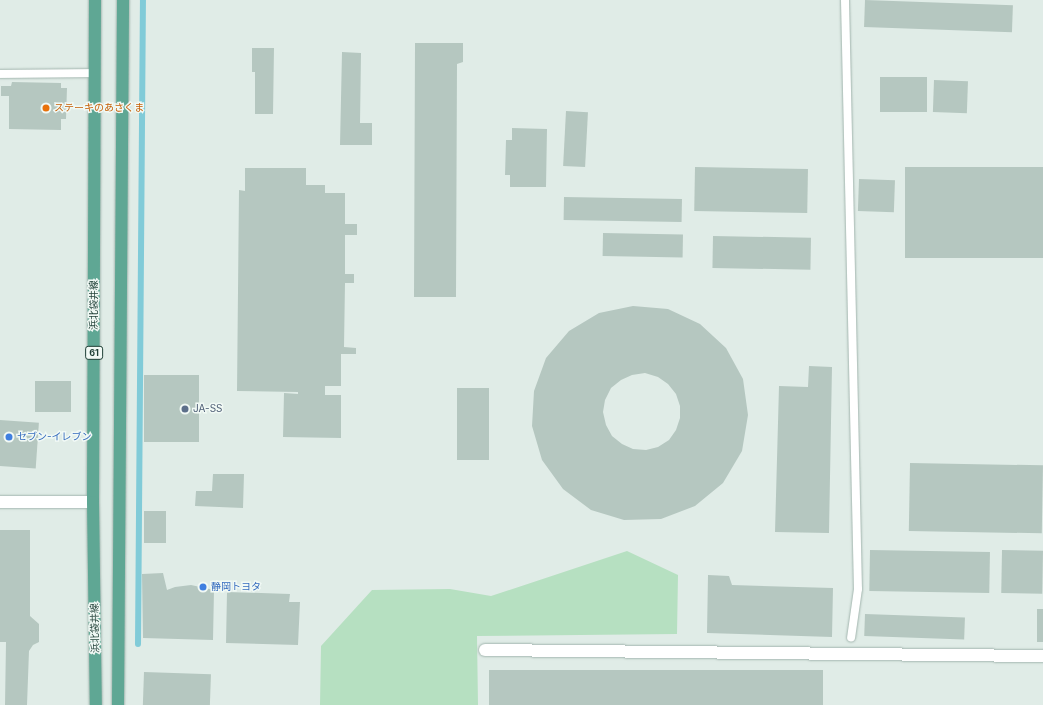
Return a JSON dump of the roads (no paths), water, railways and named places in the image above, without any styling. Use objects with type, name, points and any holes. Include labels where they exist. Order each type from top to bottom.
[{"type":"main road","name":"浜北袋井線","points":[[95,0],[96,73],[93,502],[96,705]]},
{"type":"main road","points":[[118,705],[123,0]]},
{"type":"street","points":[[0,502],[93,502]]},
{"type":"street","points":[[485,650],[1043,656]]},
{"type":"lane","points":[[844,0],[858,589],[851,638]]},
{"type":"lane","points":[[0,74],[96,73]]},
{"type":"waterway","points":[[138,644],[143,0]]},
{"type":"place","name":"ステーキのあさくま","points":[[46,108]]},
{"type":"place","name":"JA-SS","points":[[185,409]]},
{"type":"place","name":"セブン-イレブン","points":[[9,437]]},
{"type":"place","name":"静岡トヨタ","points":[[203,587]]}]
